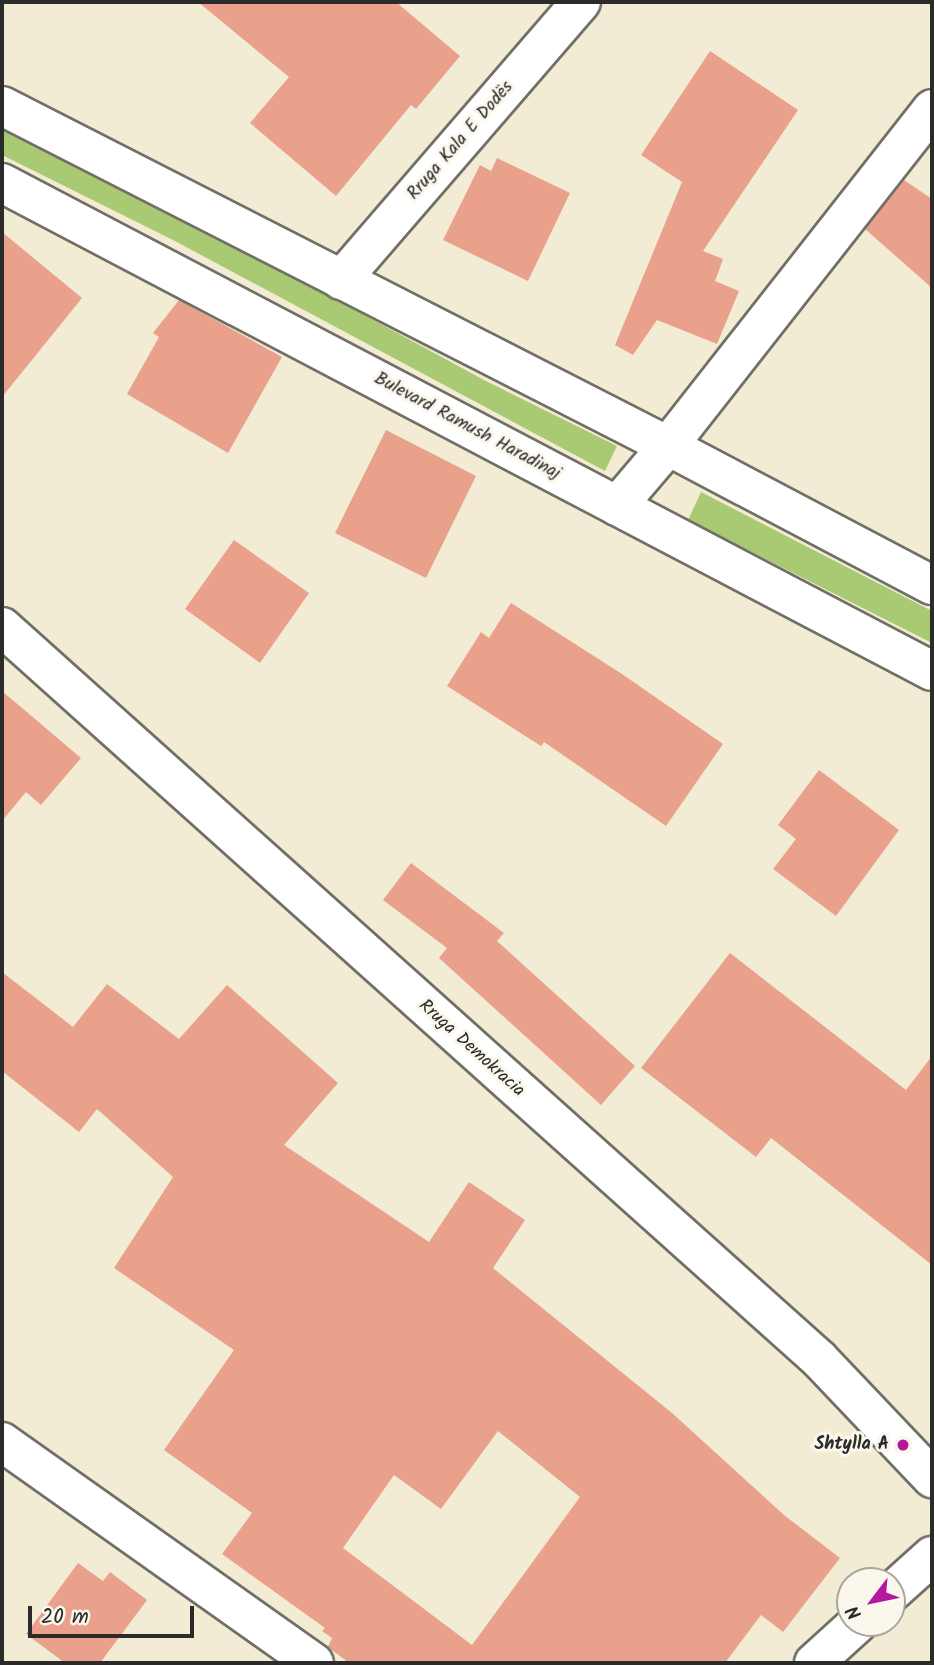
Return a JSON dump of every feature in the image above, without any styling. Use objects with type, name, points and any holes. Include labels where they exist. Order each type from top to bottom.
[{"type":"street","name":"Rruga Kala E Dodës","points":[[341,280],[581,2]]},
{"type":"street","points":[[2,106],[668,446],[932,585]]},
{"type":"street","points":[[617,506],[668,446],[932,108]]},
{"type":"street","name":"Bulevard Ramush Haradinaj","points":[[2,183],[932,671]]},
{"type":"street","name":"Rruga Demokracia","points":[[2,627],[820,1360],[932,1478]]},
{"type":"street","points":[[2,1442],[314,1663]]},
{"type":"street","points":[[906,1579],[932,1556]]},
{"type":"street","points":[[814,1663],[843,1637]]},
{"type":"green space","points":[[2,127],[132,189],[484,380],[617,446],[605,471],[173,240],[2,155]]},
{"type":"green space","points":[[701,492],[932,611],[932,643],[688,520]]},
{"type":"building","points":[[198,2],[396,2],[460,56],[416,109],[411,105],[336,196],[250,123],[289,77]]},
{"type":"building","points":[[710,51],[798,110],[703,251],[723,259],[715,281],[739,291],[717,344],[657,320],[633,355],[615,345],[682,182],[641,155]]},
{"type":"building","points":[[497,158],[570,193],[528,281],[443,240],[480,165],[491,171]]},
{"type":"building","points":[[904,180],[932,199],[932,288],[865,229]]},
{"type":"building","points":[[2,232],[82,298],[2,397]]},
{"type":"building","points":[[179,300],[282,357],[228,453],[127,394],[159,337],[153,333]]},
{"type":"building","points":[[386,430],[476,476],[426,578],[335,533]]},
{"type":"building","points":[[234,540],[309,593],[260,663],[185,609]]},
{"type":"building","points":[[511,603],[622,674],[723,744],[666,826],[544,742],[541,746],[447,686],[481,632],[489,638]]},
{"type":"building","points":[[2,691],[81,758],[41,805],[26,792],[2,821]]},
{"type":"building","points":[[819,770],[899,830],[836,916],[773,869],[796,839],[778,825]]},
{"type":"building","points":[[411,863],[504,933],[497,941],[635,1066],[601,1105],[439,958],[447,948],[383,900]]},
{"type":"building","points":[[730,953],[906,1090],[932,1056],[932,1265],[771,1138],[756,1157],[641,1068]]},
{"type":"building","points":[[2,972],[73,1027],[107,984],[179,1039],[227,985],[338,1083],[284,1145],[429,1242],[469,1182],[525,1220],[493,1268],[672,1413],[784,1515],[840,1558],[783,1632],[761,1615],[725,1663],[349,1663],[328,1647],[332,1638],[322,1631],[325,1628],[222,1554],[252,1513],[164,1450],[234,1350],[114,1268],[173,1177],[97,1109],[79,1132],[2,1071]],"holes":[[[498,1431],[580,1497],[472,1645],[343,1548],[394,1475],[441,1509]]]},
{"type":"building","points":[[78,1563],[103,1581],[110,1572],[147,1600],[100,1663],[65,1663],[26,1634]]},
{"type":"place","name":"Shtylla A","points":[[903,1445]]}]
